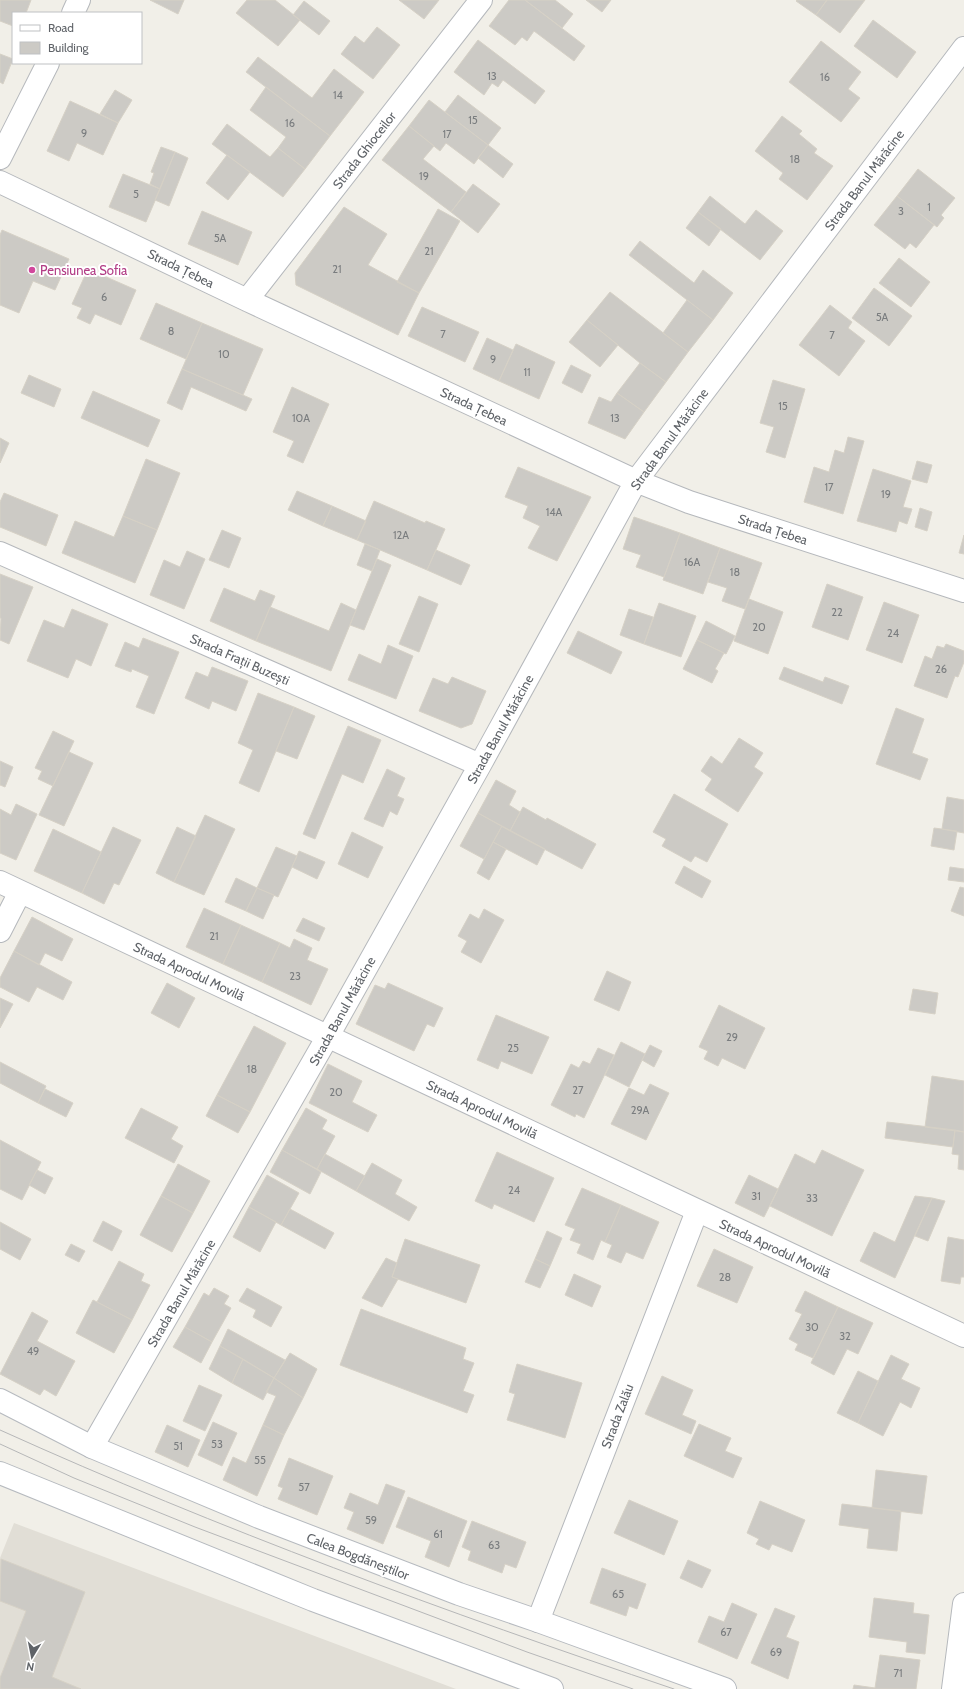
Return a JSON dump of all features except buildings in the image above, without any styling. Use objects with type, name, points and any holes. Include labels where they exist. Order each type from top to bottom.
[{"type":"street","points":[[73,12],[79,0]]},
{"type":"street","name":"Strada Ghioceilor","points":[[247,300],[481,0]]},
{"type":"street","name":"Strada Banul Mărăcine","points":[[92,1447],[328,1036],[480,765],[636,481],[964,48]]},
{"type":"street","points":[[0,158],[47,64]]},
{"type":"street","name":"Strada Țebea","points":[[0,182],[247,300],[636,481],[689,502],[964,591]]},
{"type":"street","name":"Strada Frații Buzești","points":[[0,553],[480,765]]},
{"type":"street","name":"Strada Aprodul Movilă","points":[[0,882],[964,1336]]},
{"type":"street","points":[[0,931],[20,892]]},
{"type":"street","name":"Strada Zalău","points":[[538,1621],[697,1211]]},
{"type":"street","name":"Calea Bogdăneștilor","points":[[0,1400],[92,1447],[258,1517],[459,1594],[538,1621],[724,1689]]},
{"type":"street","points":[[0,1473],[313,1600],[552,1689]]},
{"type":"street","points":[[953,1689],[964,1604]]},
{"type":"shaded area","points":[[14,1523],[456,1689],[0,1689],[0,1558]]},
{"type":"tram line","points":[[0,1430],[166,1501],[334,1568],[503,1630],[674,1689]]},
{"type":"tram line","points":[[0,1444],[74,1478],[195,1527],[527,1652],[633,1689]]},
{"type":"place","name":"Pensiunea Sofia","points":[[32,270]]}]
